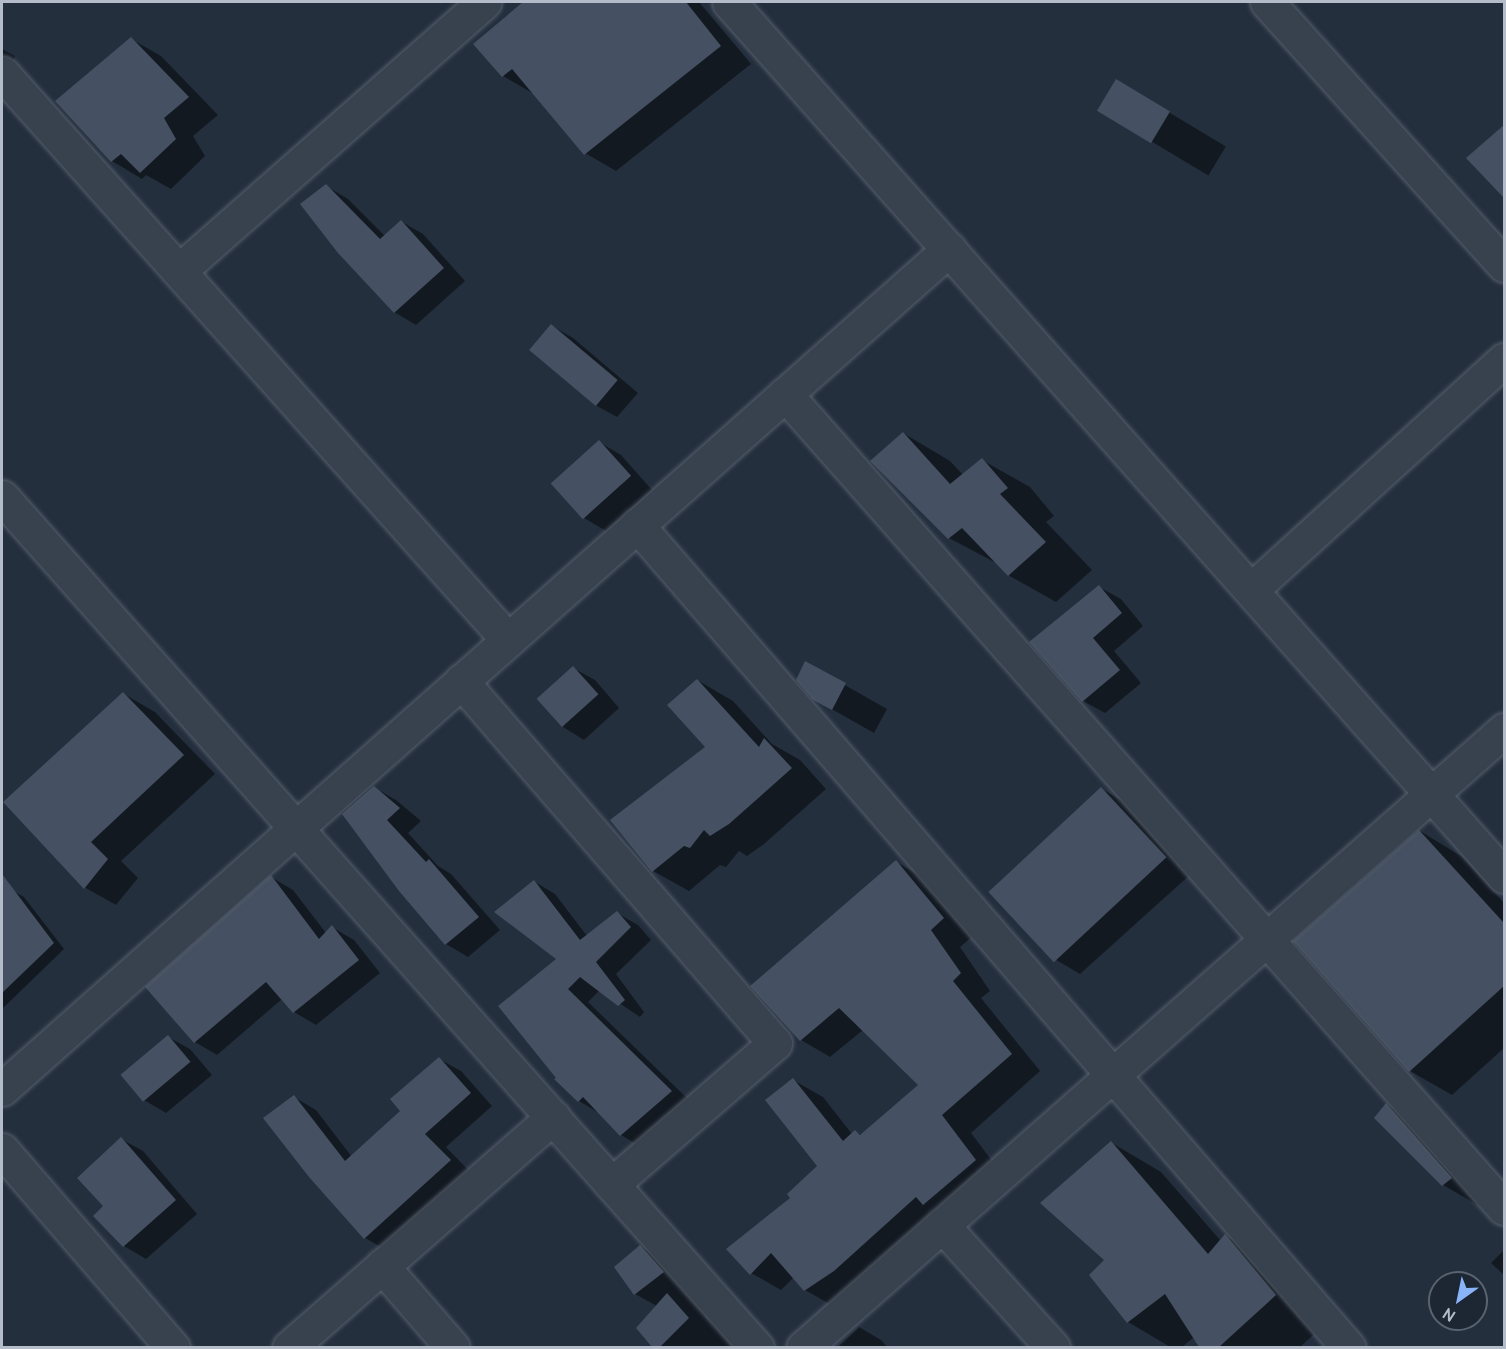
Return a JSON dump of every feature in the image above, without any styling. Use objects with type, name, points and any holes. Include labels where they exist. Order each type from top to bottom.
[{"type":"street","points":[[179,271],[484,2]]},
{"type":"street","points":[[729,2],[1504,876]]},
{"type":"street","points":[[1267,2],[1504,265]]},
{"type":"street","points":[[2,73],[508,640]]},
{"type":"street","points":[[5,1078],[295,828],[949,249]]},
{"type":"street","points":[[1251,590],[1504,360]]},
{"type":"street","points":[[785,394],[1504,1208]]},
{"type":"street","points":[[2,497],[757,1347]]},
{"type":"street","points":[[637,525],[1349,1347]]},
{"type":"street","points":[[461,681],[775,1042],[612,1184]]},
{"type":"street","points":[[802,1347],[1504,730]]},
{"type":"street","points":[[289,1347],[553,1117]]},
{"type":"street","points":[[2,1150],[173,1347]]},
{"type":"street","points":[[942,1225],[1053,1347]]},
{"type":"street","points":[[382,1266],[453,1347]]},
{"type":"building","points":[[523,2],[686,2],[721,46],[584,155],[512,69],[502,77],[473,44]]},
{"type":"building","points":[[131,37],[189,97],[164,118],[176,139],[140,173],[121,154],[111,162],[55,101]]},
{"type":"building","points":[[1116,79],[1170,111],[1151,143],[1097,111]]},
{"type":"building","points":[[1504,125],[1504,198],[1466,158]]},
{"type":"building","points":[[326,184],[380,239],[401,220],[444,268],[394,313],[338,253],[300,204]]},
{"type":"building","points":[[551,324],[618,380],[596,406],[529,350]]},
{"type":"building","points":[[903,432],[950,484],[982,458],[1008,488],[1000,494],[1046,542],[1008,576],[962,528],[948,539],[870,461]]},
{"type":"building","points":[[599,440],[631,476],[583,519],[551,483]]},
{"type":"building","points":[[1099,585],[1122,613],[1093,638],[1120,670],[1082,702],[1029,642]]},
{"type":"building","points":[[805,661],[846,683],[832,710],[813,700],[796,680]]},
{"type":"building","points":[[573,666],[598,694],[562,727],[537,699]]},
{"type":"building","points":[[697,679],[759,747],[764,738],[792,768],[729,824],[710,836],[704,830],[690,848],[684,846],[652,872],[610,820],[705,747],[667,705]]},
{"type":"building","points":[[123,692],[184,755],[91,842],[108,859],[84,889],[3,802]]},
{"type":"building","points":[[374,786],[400,808],[387,820],[426,862],[429,859],[479,917],[445,945],[399,891],[342,814]]},
{"type":"building","points":[[1101,787],[1166,857],[1054,962],[988,892]]},
{"type":"building","points":[[1419,830],[1504,923],[1504,986],[1409,1072],[1293,941]]},
{"type":"building","points":[[896,860],[944,918],[931,930],[961,973],[953,981],[1012,1054],[942,1115],[976,1160],[923,1205],[916,1197],[834,1271],[804,1291],[771,1253],[750,1275],[726,1249],[790,1198],[787,1194],[817,1166],[765,1100],[793,1078],[843,1141],[855,1130],[860,1135],[918,1085],[839,1008],[800,1041],[750,986]]},
{"type":"building","points":[[2,874],[54,943],[2,993]]},
{"type":"building","points":[[271,875],[319,939],[332,925],[359,960],[293,1013],[266,982],[194,1043],[145,987]]},
{"type":"building","points":[[534,880],[580,940],[617,911],[631,927],[596,962],[625,1000],[618,1006],[580,977],[568,989],[672,1091],[620,1136],[583,1097],[578,1102],[554,1079],[556,1078],[498,1006],[556,959],[494,912]]},
{"type":"building","points":[[168,1035],[190,1062],[143,1102],[121,1075]]},
{"type":"building","points":[[439,1057],[471,1093],[425,1134],[451,1160],[364,1239],[309,1177],[263,1118],[294,1095],[345,1161],[400,1111],[390,1099]]},
{"type":"building","points":[[1386,1103],[1452,1178],[1442,1186],[1374,1118]]},
{"type":"building","points":[[121,1137],[176,1200],[123,1247],[93,1216],[103,1206],[77,1178]]},
{"type":"building","points":[[1111,1141],[1208,1254],[1225,1234],[1276,1295],[1219,1347],[1199,1347],[1165,1294],[1127,1323],[1089,1275],[1104,1260],[1040,1203]]},
{"type":"building","points":[[640,1245],[664,1272],[634,1295],[614,1267]]},
{"type":"building","points":[[667,1293],[689,1318],[660,1347],[652,1347],[636,1328]]}]
